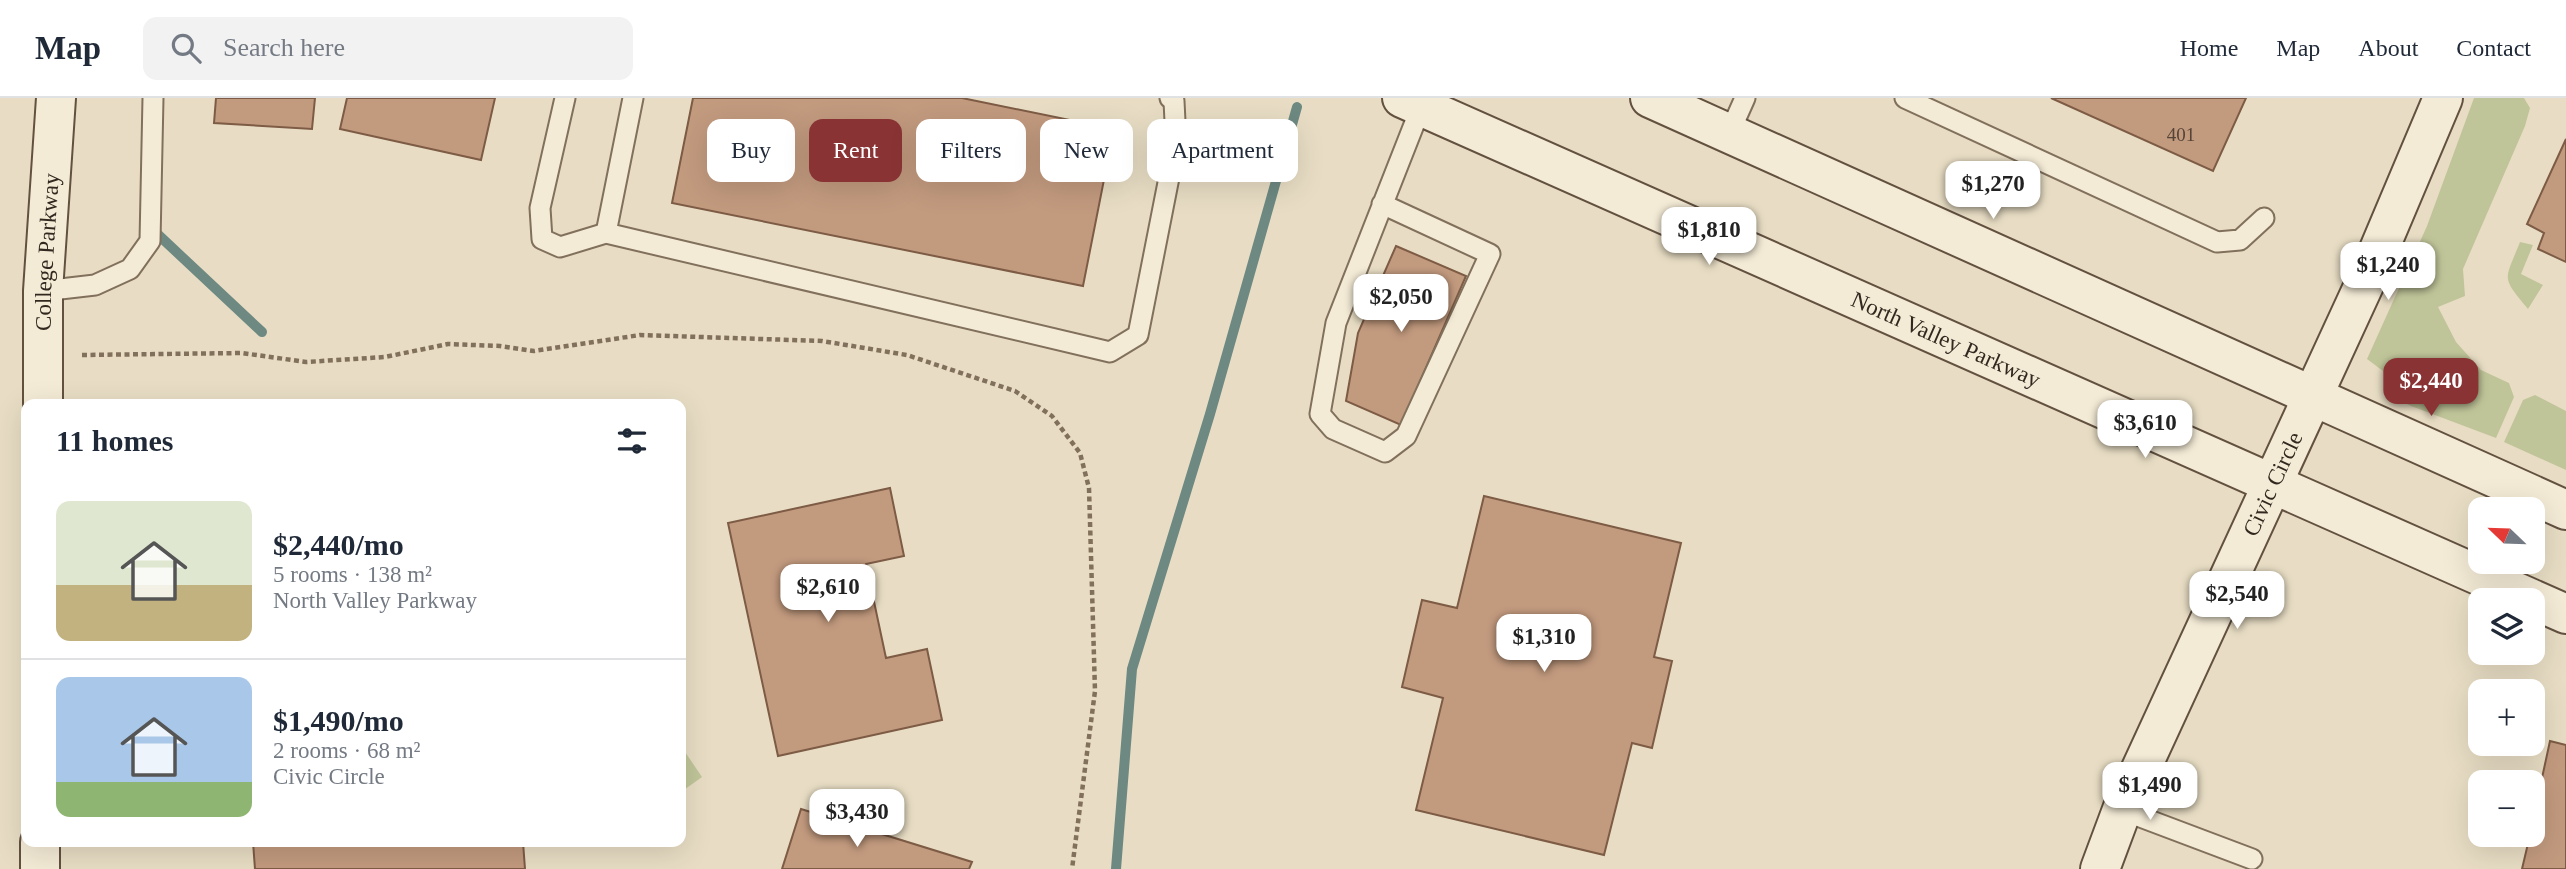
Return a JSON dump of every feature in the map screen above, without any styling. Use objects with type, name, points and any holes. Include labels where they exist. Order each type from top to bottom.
[{"type":"main road","name":"College Parkway","points":[[43,399],[43,291],[56,98]]},
{"type":"main road","points":[[1650,98],[2566,510]]},
{"type":"main road","name":"Civic Circle","points":[[2100,869],[2122,810],[2399,205],[2443,98]]},
{"type":"main road","name":"North Valley Parkway","points":[[1411,102],[2566,614]]},
{"type":"main road","points":[[40,847],[40,869]]},
{"type":"lane","points":[[43,291],[95,285],[130,269],[150,242],[153,98]]},
{"type":"lane","points":[[565,98],[540,208],[542,239],[560,247],[606,233],[1110,352],[1138,335],[1176,142],[1174,101],[1170,98]]},
{"type":"lane","points":[[606,233],[633,98]]},
{"type":"lane","points":[[1729,134],[1745,98]]},
{"type":"lane","points":[[1905,98],[2217,242],[2240,240],[2264,218]]},
{"type":"lane","points":[[1382,204],[1490,254],[1406,436],[1385,452],[1333,429],[1320,414],[1336,323],[1382,204],[1411,102]]},
{"type":"lane","points":[[2122,810],[2252,859]]},
{"type":"path","points":[[81,355],[242,353],[306,362],[385,357],[448,344],[500,346],[534,351],[640,335],[809,341],[906,355],[1015,391],[1052,416],[1080,453],[1089,488],[1095,691],[1072,869]]},
{"type":"green space","points":[[2474,98],[2524,98],[2530,108],[2525,126],[2463,269],[2465,296],[2438,307],[2456,342],[2481,370],[2509,383],[2514,397],[2496,438],[2393,397],[2383,371],[2367,359],[2427,226]]},
{"type":"green space","points":[[2520,242],[2533,245],[2521,274],[2543,285],[2528,309],[2509,284],[2508,278]]},
{"type":"green space","points":[[2535,395],[2566,411],[2566,470],[2504,442],[2523,400]]},
{"type":"green space","points":[[686,753],[702,777],[686,788]]},
{"type":"building","points":[[216,98],[315,98],[312,129],[214,123]]},
{"type":"building","points":[[347,98],[495,98],[481,160],[340,129]]},
{"type":"building","points":[[693,98],[962,98],[1065,119],[1040,119],[1040,182],[1104,182],[1083,286],[672,203]]},
{"type":"building","points":[[2051,98],[2246,98],[2213,171]]},
{"type":"building","points":[[2566,139],[2566,262],[2538,249],[2544,233],[2527,224]]},
{"type":"building","points":[[1396,246],[1466,276],[1401,425],[1346,401],[1358,333]]},
{"type":"building","points":[[890,488],[904,556],[866,564],[886,658],[927,649],[942,720],[778,756],[728,523]]},
{"type":"building","points":[[1484,496],[1681,543],[1654,657],[1672,661],[1652,748],[1632,743],[1604,855],[1416,810],[1443,698],[1402,687],[1422,600],[1457,608]]},
{"type":"building","points":[[2550,741],[2566,745],[2566,869],[2522,869],[2527,847],[2545,847],[2544,770]]},
{"type":"building","points":[[801,809],[972,862],[969,869],[782,869]]},
{"type":"building","points":[[253,847],[523,847],[525,869],[255,869]]},
{"type":"waterway","points":[[1116,869],[1132,669],[1210,414],[1297,107]]},
{"type":"waterway","points":[[151,228],[262,332]]}]
